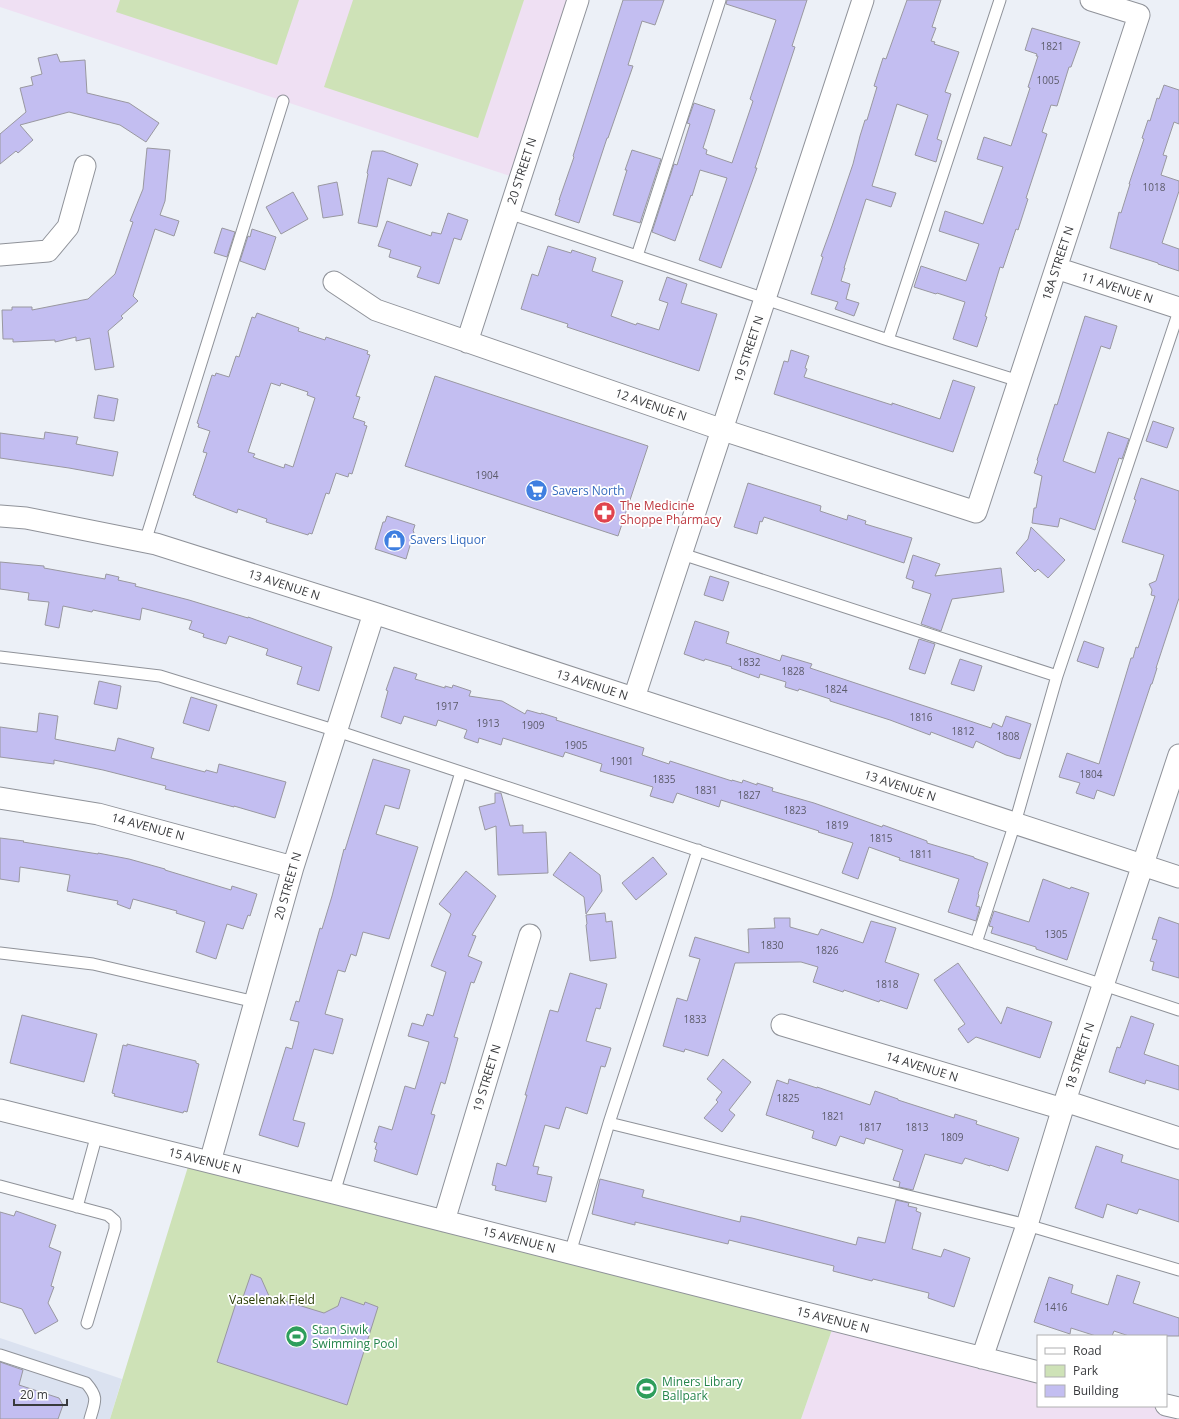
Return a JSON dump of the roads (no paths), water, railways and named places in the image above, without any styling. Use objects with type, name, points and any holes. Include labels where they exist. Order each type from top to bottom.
[{"type":"street","name":"20 STREET N","points":[[467,342],[578,0]]},
{"type":"street","name":"19 STREET N","points":[[634,698],[766,300],[863,0]]},
{"type":"street","name":"18A STREET N","points":[[976,512],[1139,15],[1091,0]]},
{"type":"street","points":[[0,255],[48,251],[68,227],[84,166]]},
{"type":"street","name":"11 AVENUE N","points":[[1056,268],[1179,310]]},
{"type":"street","name":"12 AVENUE N","points":[[334,282],[376,310],[723,430],[976,512]]},
{"type":"street","name":"13 AVENUE N","points":[[0,516],[26,518],[156,544],[374,613],[1179,877]]},
{"type":"street","name":"20 STREET N","points":[[210,1162],[293,867],[374,613]]},
{"type":"street","name":"18 STREET N","points":[[982,1358],[1027,1225],[1064,1105],[1179,755]]},
{"type":"street","name":"14 AVENUE N","points":[[0,798],[98,814],[293,867]]},
{"type":"street","name":"19 STREET N","points":[[444,1221],[530,935]]},
{"type":"street","name":"14 AVENUE N","points":[[782,1025],[1179,1138]]},
{"type":"street","name":"15 AVENUE N","points":[[0,1110],[334,1193],[1037,1372]]},
{"type":"street","points":[[1167,1405],[1179,1408]]},
{"type":"lane","points":[[637,256],[720,0]]},
{"type":"lane","points":[[888,340],[1000,0]]},
{"type":"lane","points":[[145,542],[283,101]]},
{"type":"lane","points":[[508,213],[766,300],[1019,381]]},
{"type":"lane","points":[[976,943],[1015,823],[1057,676],[1179,310]]},
{"type":"lane","points":[[682,554],[1057,676]]},
{"type":"lane","points":[[0,657],[160,676],[337,731],[1179,1010]]},
{"type":"lane","points":[[334,1193],[461,772]]},
{"type":"lane","points":[[570,1253],[609,1123],[698,850]]},
{"type":"lane","points":[[0,953],[93,964],[255,1002]]},
{"type":"lane","points":[[609,1123],[1027,1225],[1179,1270]]},
{"type":"lane","points":[[77,1207],[97,1134]]},
{"type":"lane","points":[[0,1186],[108,1215],[114,1221],[115,1229],[87,1323]]},
{"type":"lane","points":[[0,1354],[86,1383],[94,1391],[95,1396],[90,1419]]},
{"type":"place","name":"Savers North","points":[[536,491]]},
{"type":"place","name":"The Medicine Shoppe Pharmacy","points":[[605,513]]},
{"type":"place","name":"Savers Liquor","points":[[395,540]]},
{"type":"place","name":"Stan Siwik Swimming Pool","points":[[297,1337]]},
{"type":"place","name":"Miners Library Ballpark","points":[[647,1389]]},
{"type":"park label","name":"Vaselenak Field","points":[[272,1300]]}]
